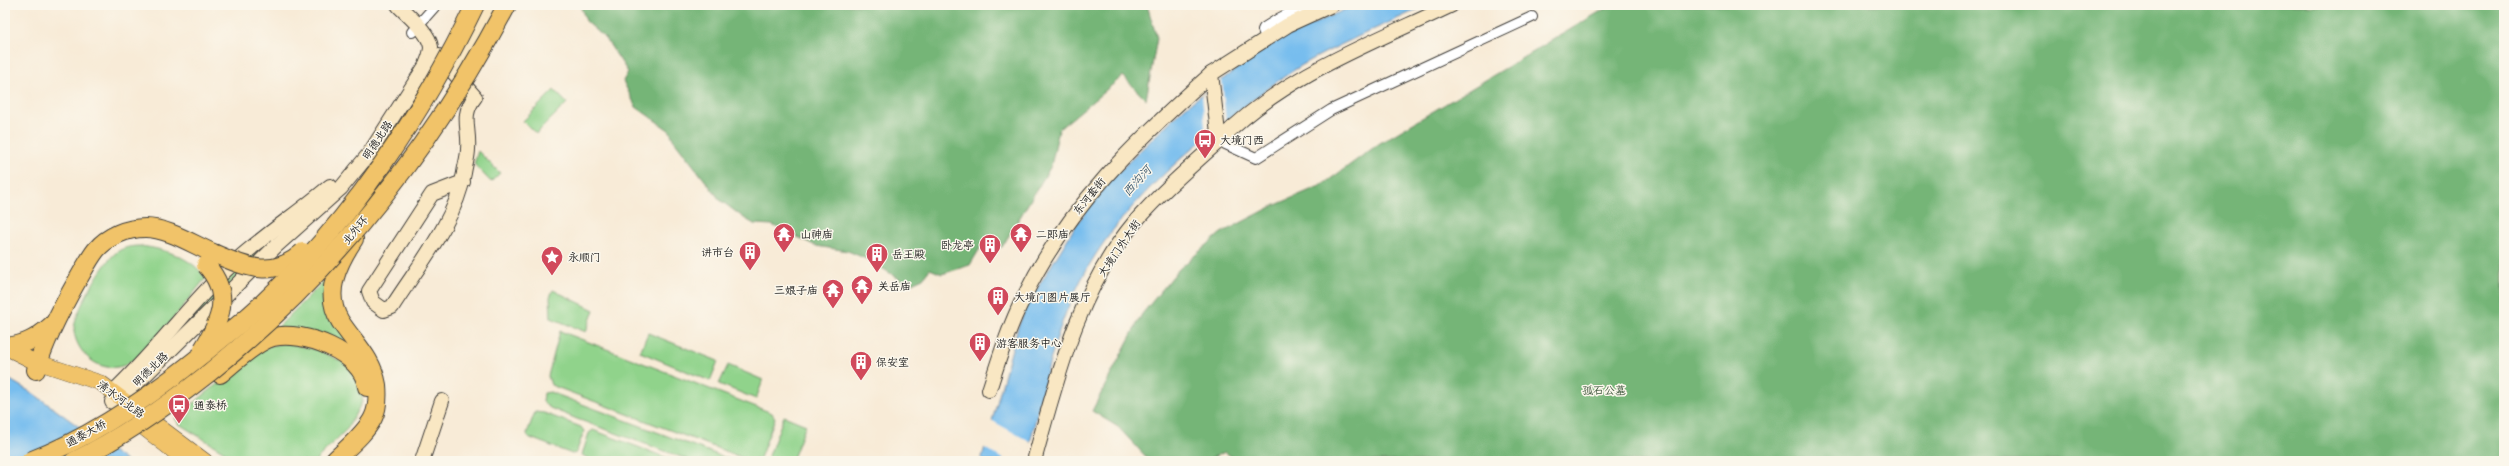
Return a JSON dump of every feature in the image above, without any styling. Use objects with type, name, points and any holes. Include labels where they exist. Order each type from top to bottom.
[{"type":"highway","name":"北外环","points":[[140,401],[196,359],[265,302],[300,266],[361,192],[390,153],[419,108],[457,41],[475,5]]},
{"type":"highway","name":"北外环","points":[[155,414],[242,345],[293,299],[337,251],[387,190],[432,129],[474,64],[507,5]]},
{"type":"highway","points":[[40,367],[67,314],[110,247],[124,240],[153,239],[191,255],[260,270],[282,265],[299,256],[316,239],[353,194],[419,108]]},
{"type":"highway","points":[[334,461],[373,419],[378,393],[375,375],[367,356],[339,320],[332,297],[333,279],[344,253],[397,186],[432,129]]},
{"type":"highway","points":[[5,350],[21,346],[34,340],[52,325],[96,249],[112,236],[128,230],[145,228],[162,230],[210,259],[221,294],[220,312],[215,330],[196,359]]},
{"type":"highway","points":[[40,367],[59,314]]},
{"type":"highway","points":[[155,414],[199,390],[264,341],[273,337],[306,340],[336,349],[344,354],[354,361],[361,370],[366,381],[368,399],[356,426],[322,461]]},
{"type":"highway","name":"通泰大桥","points":[[30,461],[93,431],[140,401]]},
{"type":"highway","name":"通泰大桥","points":[[74,461],[104,446],[155,414]]},
{"type":"main road","name":"清水河北路","points":[[5,350],[40,367],[88,387],[115,396],[205,461]]},
{"type":"main road","name":"清水河北路","points":[[115,396],[151,435],[186,461]]},
{"type":"street","points":[[388,5],[414,29]]},
{"type":"street","points":[[398,5],[414,29],[425,50],[440,57],[475,97],[467,107],[466,131],[468,148],[463,182],[455,209],[392,307],[384,310],[378,308],[369,291],[432,194],[463,182]]},
{"type":"street","points":[[414,29],[436,5]]},
{"type":"street","points":[[453,72],[490,5]]},
{"type":"street","points":[[1266,38],[1263,30],[1264,28],[1306,5]]},
{"type":"street","points":[[1332,5],[1266,38],[1212,81],[1218,135],[1256,158],[1332,110],[1532,17]]},
{"type":"street","name":"大境门外大街","points":[[1034,461],[1064,358],[1082,310],[1106,266],[1134,224],[1218,135],[1241,118],[1301,78],[1452,5]]},
{"type":"street","name":"明德北路","points":[[115,396],[136,384],[276,246],[341,188],[369,154],[426,65],[425,50]]},
{"type":"street","name":"东河套街","points":[[988,390],[1025,295],[1073,215],[1113,166],[1212,81]]},
{"type":"street","points":[[422,461],[442,401]]},
{"type":"green space","points":[[580,5],[1147,5],[1157,38],[1146,100],[1123,76],[1059,129],[1051,166],[1002,247],[982,245],[970,265],[942,274],[930,269],[923,278],[910,284],[871,261],[848,251],[816,246],[772,225],[754,224],[720,200],[673,139],[670,131],[636,107],[623,81],[628,72],[606,39],[586,21]]},
{"type":"green space","name":"孤石公墓","points":[[1611,5],[2504,5],[2504,461],[1237,461],[1225,452],[1205,461],[1150,461],[1118,427],[1092,411],[1142,314],[1179,269],[1221,233],[1271,207],[1322,185],[1380,143]]},
{"type":"green space","points":[[554,90],[567,103],[536,134],[523,121]]},
{"type":"green space","points":[[478,151],[500,173],[491,182],[474,164]]},
{"type":"green space","points":[[291,226],[167,345],[166,344],[229,273]]},
{"type":"green space","points":[[140,246],[159,249],[177,255],[193,265],[206,278],[169,324],[138,356],[129,363],[120,367],[101,366],[86,356],[80,349],[76,340],[74,331],[78,313],[97,277],[111,258],[122,249]]},
{"type":"green space","points":[[326,279],[362,359],[275,330]]},
{"type":"green space","points":[[553,290],[594,310],[586,332],[551,318],[550,297]]},
{"type":"green space","points":[[560,331],[772,413],[775,418],[760,458],[751,461],[551,385],[548,376]]},
{"type":"green space","points":[[648,333],[718,361],[710,381],[640,352]]},
{"type":"green space","points":[[285,343],[318,350],[349,365],[363,389],[362,402],[347,429],[315,461],[239,461],[179,424],[175,418],[252,356],[268,346]]},
{"type":"green space","points":[[728,365],[763,380],[756,399],[719,384]]},
{"type":"green space","points":[[550,392],[734,461],[692,461],[577,419],[550,408],[543,402],[544,393]]},
{"type":"green space","points":[[535,412],[544,413],[581,427],[584,431],[576,453],[572,454],[528,437],[527,433]]},
{"type":"green space","points":[[784,416],[806,425],[792,461],[767,461]]},
{"type":"green space","points":[[593,430],[675,461],[593,461],[582,455],[589,433]]},
{"type":"water","name":"西沟河","points":[[1355,5],[1427,5],[1341,45],[1291,72],[1205,138],[1141,197],[1104,242],[1089,266],[1066,312],[1058,333],[1046,375],[1025,461],[981,461],[1018,327],[1027,305],[1078,222],[1112,178],[1184,108],[1235,70],[1278,40]]},
{"type":"water","points":[[5,377],[34,394],[126,461],[5,461]]},
{"type":"pier","points":[[1222,80],[1226,122],[1206,137],[1202,95]]},
{"type":"pier","points":[[991,420],[1032,443],[1027,461],[1006,461],[983,447]]},
{"type":"place","name":"大境门西","points":[[1205,160]]},
{"type":"place","name":"山神庙","points":[[784,254]]},
{"type":"place","name":"二郎庙","points":[[1021,254]]},
{"type":"place","name":"卧龙亭","points":[[990,264]]},
{"type":"place","name":"讲市台","points":[[750,272]]},
{"type":"place","name":"岳王殿","points":[[877,274]]},
{"type":"place","name":"永顺门","points":[[552,276]]},
{"type":"place","name":"关岳庙","points":[[862,306]]},
{"type":"place","name":"三娘子庙","points":[[833,310]]},
{"type":"place","name":"大境门图片展厅","points":[[998,316]]},
{"type":"place","name":"游客服务中心","points":[[980,362]]},
{"type":"place","name":"保安室","points":[[861,382]]},
{"type":"place","name":"通泰桥","points":[[179,424]]}]
